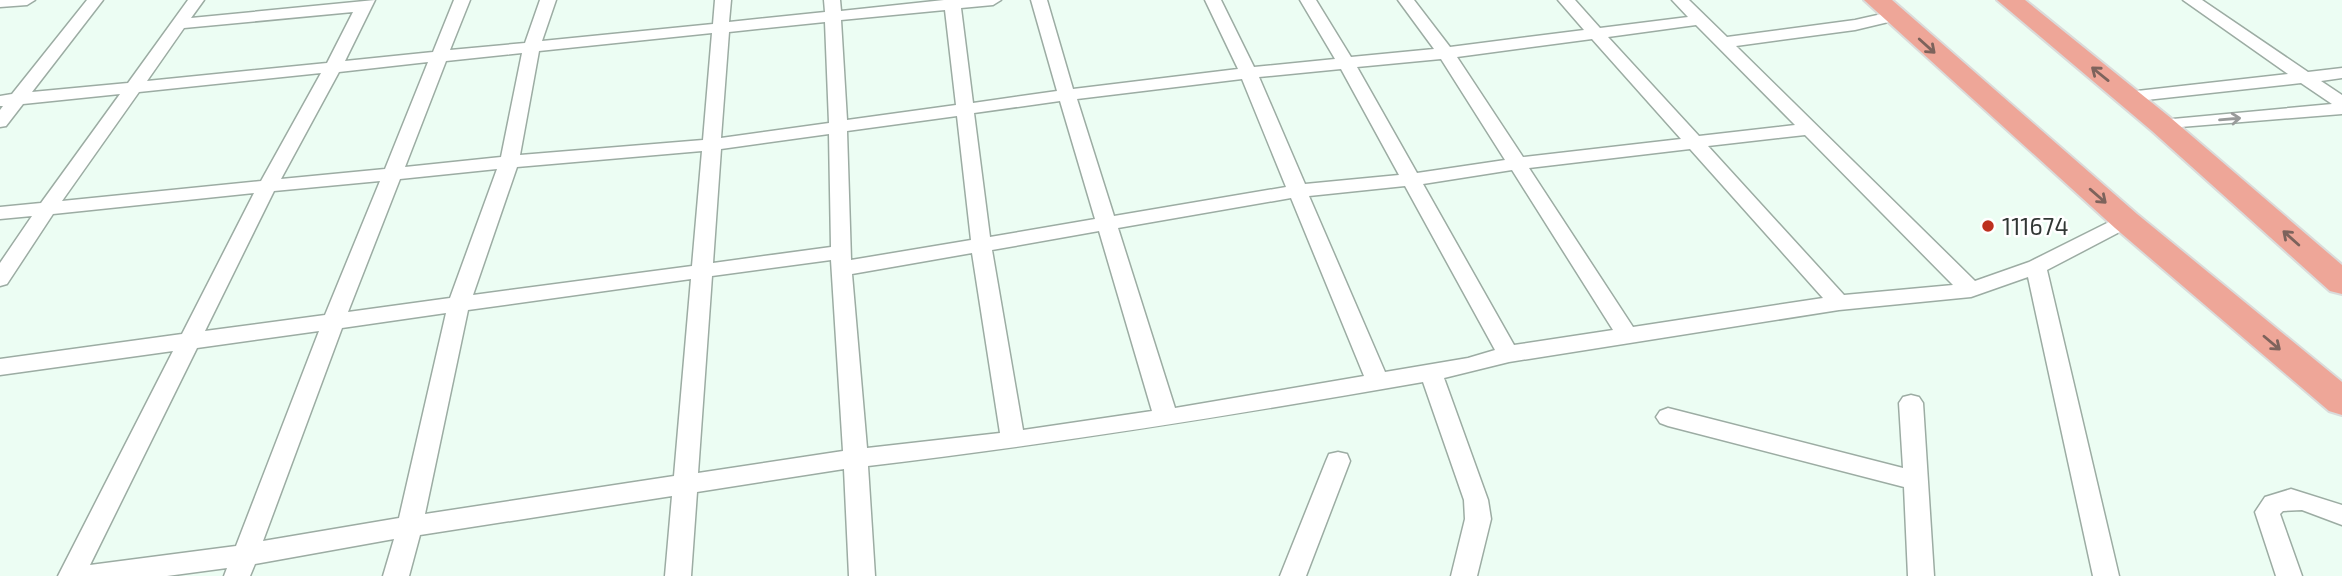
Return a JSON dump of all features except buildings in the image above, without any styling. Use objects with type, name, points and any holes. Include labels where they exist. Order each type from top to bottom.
[{"type":"highway","points":[[2010,0],[2162,125],[2342,284]]},
{"type":"highway","points":[[1886,8],[2126,221],[2342,402]]},
{"type":"street","points":[[0,2],[27,0]]},
{"type":"street","points":[[0,122],[95,0]]},
{"type":"street","points":[[0,279],[45,208],[196,0]]},
{"type":"street","points":[[241,565],[333,321],[462,0]]},
{"type":"street","points":[[396,576],[410,526],[459,304],[509,162],[532,46],[548,0]]},
{"type":"street","points":[[678,576],[709,145],[723,0]]},
{"type":"street","points":[[0,101],[720,26],[832,7],[993,0]]},
{"type":"street","points":[[1039,0],[1065,94],[1109,225],[1166,418]]},
{"type":"street","points":[[1213,0],[1248,72],[1377,381]]},
{"type":"street","points":[[1308,0],[1347,64],[1508,354]]},
{"type":"street","points":[[1406,0],[1446,53],[1627,335]]},
{"type":"street","points":[[1566,0],[1839,303]]},
{"type":"street","points":[[1680,0],[1970,290]]},
{"type":"street","points":[[2190,0],[2342,103]]},
{"type":"street","points":[[179,24],[365,3]]},
{"type":"street","points":[[71,576],[267,187],[334,66],[365,3]]},
{"type":"street","points":[[953,3],[981,243],[1013,440]]},
{"type":"street","points":[[832,7],[841,260],[862,576]]},
{"type":"street","points":[[1721,43],[1832,29],[1886,8]]},
{"type":"street","points":[[0,214],[392,173],[709,145],[1065,94],[1248,72],[1446,53],[1700,20]]},
{"type":"street","points":[[2128,97],[2342,73]]},
{"type":"street","points":[[2162,125],[2342,109]]},
{"type":"street","points":[[0,367],[702,271],[841,260],[981,243],[1109,225],[1298,191],[1410,180],[1515,164],[1808,129]]},
{"type":"street","points":[[85,576],[241,565],[410,526],[856,458],[1013,440],[1166,418],[1469,366],[1508,354],[1627,335],[1839,303],[1970,290],[2036,267],[2126,221]]},
{"type":"street","points":[[2036,267],[2106,576]]},
{"type":"street","points":[[1431,372],[1476,499],[1478,519],[1464,576]]},
{"type":"street","points":[[1911,403],[1921,576]]},
{"type":"street","points":[[1668,417],[1914,480]]},
{"type":"street","points":[[1293,576],[1338,461]]},
{"type":"street","points":[[2290,576],[2267,512],[2274,501],[2286,497],[2342,515]]},
{"type":"place","name":"111674","points":[[1988,226]]}]
